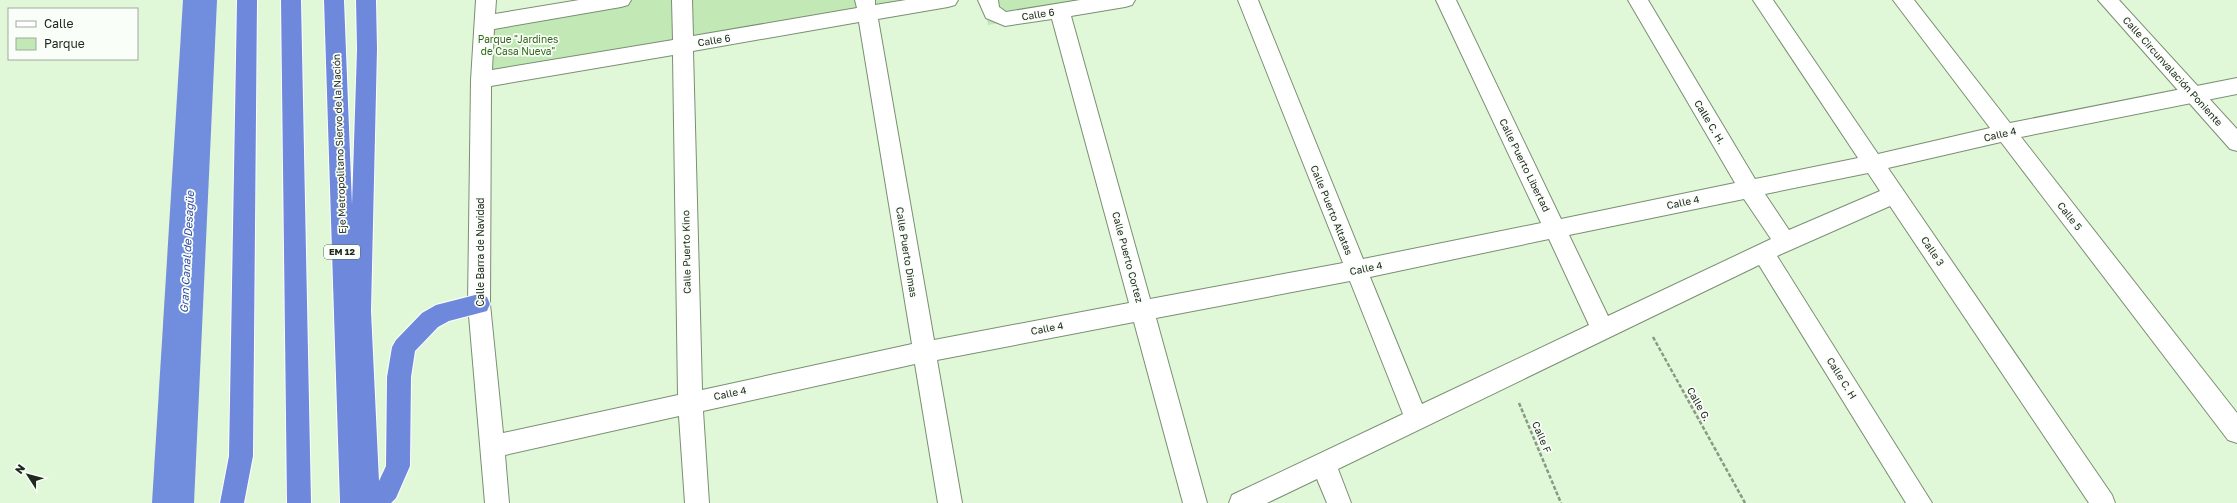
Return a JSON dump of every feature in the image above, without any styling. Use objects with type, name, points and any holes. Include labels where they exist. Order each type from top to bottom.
[{"type":"highway","points":[[232,503],[241,456],[247,0]]},
{"type":"highway","points":[[291,0],[299,503]]},
{"type":"highway","name":"Eje Metropolitano Siervo de la Nación","points":[[334,0],[352,503]]},
{"type":"highway","points":[[366,0],[367,49],[360,311],[367,503]]},
{"type":"highway","points":[[374,503],[387,490],[398,466],[399,376],[404,347],[430,320],[444,312],[479,304]]},
{"type":"street","name":"Calle Barra de Navidad","points":[[486,0],[481,80],[479,304],[494,446],[497,503]]},
{"type":"street","points":[[485,23],[622,0]]},
{"type":"street","name":"Calle Puerto Kino","points":[[682,0],[690,402],[697,503]]},
{"type":"street","name":"Calle 6","points":[[481,80],[682,45],[866,7],[948,0]]},
{"type":"street","name":"Calle 6","points":[[988,0],[990,10],[998,17],[1013,18],[1125,0]]},
{"type":"street","name":"Calle Puerto Altatas","points":[[1248,0],[1417,420]]},
{"type":"street","name":"Calle Puerto Libertad","points":[[1446,0],[1603,330]]},
{"type":"street","name":"Calle C. H.","points":[[1638,0],[1749,188],[1785,242]]},
{"type":"street","name":"Calle 3","points":[[1764,0],[2103,503]]},
{"type":"street","name":"Calle 5","points":[[1903,0],[2237,432]]},
{"type":"street","name":"Calle Circunvalación Poniente","points":[[2108,0],[2237,143]]},
{"type":"street","name":"Calle Puerto Dimas","points":[[866,7],[950,503]]},
{"type":"street","name":"Calle Puerto Cortez","points":[[1060,11],[1195,503]]},
{"type":"street","name":"Calle 4","points":[[494,446],[924,352],[1356,270],[1749,188],[1874,164],[2006,132],[2237,86]]},
{"type":"street","points":[[1241,503],[1508,377],[1639,312],[1764,254],[1785,242],[1894,194]]},
{"type":"street","name":"Calle C. H","points":[[1764,254],[1920,503]]},
{"type":"street","points":[[1324,464],[1339,503]]},
{"type":"path","name":"Calle G.","points":[[1639,312],[1745,503]]},
{"type":"path","name":"Calle F","points":[[1508,377],[1561,503]]},
{"type":"green space","name":"Parque \"Jardines de Casa Nueva\"","points":[[630,0],[949,0],[489,77],[489,23]]},
{"type":"green space","points":[[984,0],[1130,0],[988,25]]},
{"type":"waterway","name":"Gran Canal de Desagüe","points":[[173,503],[200,0]]}]
